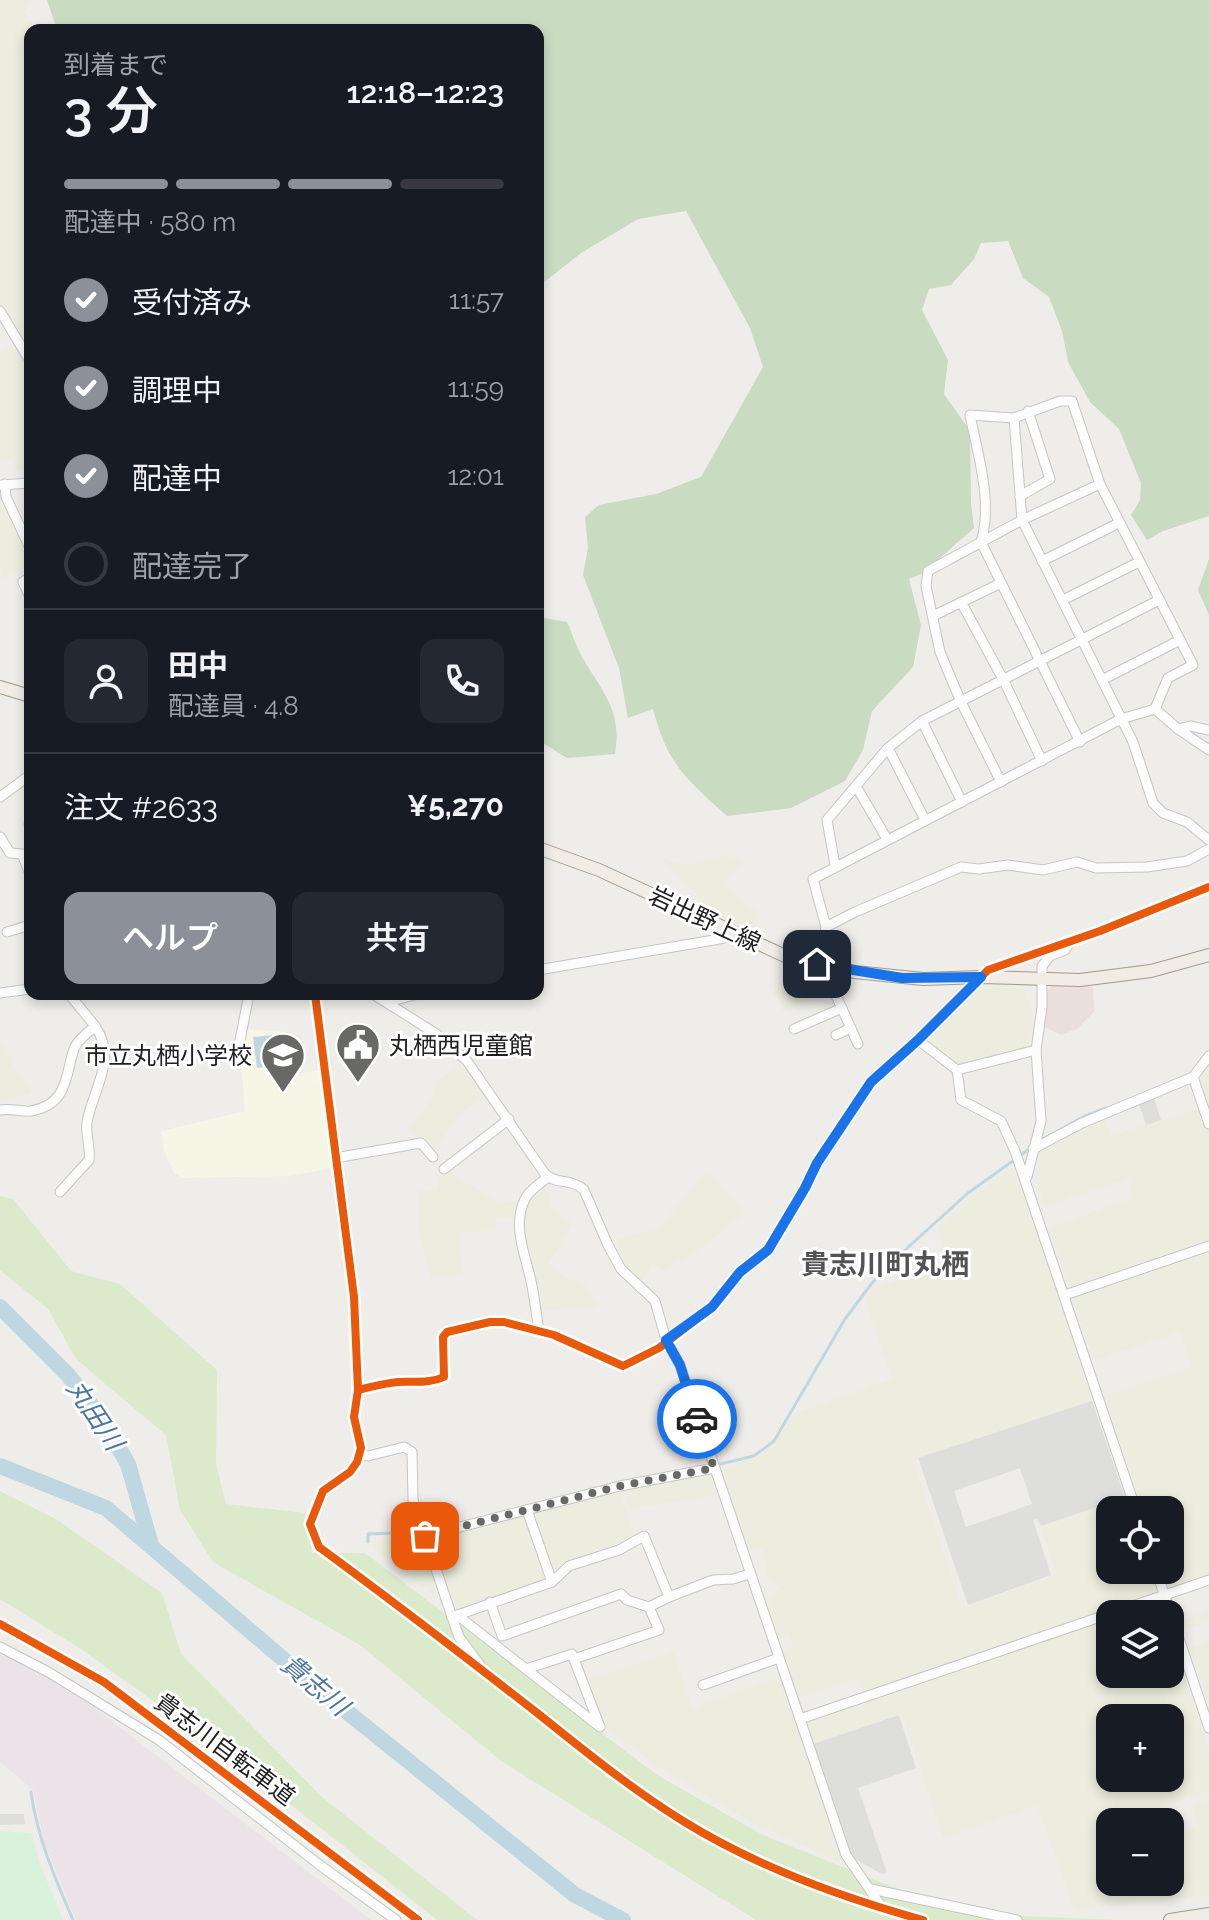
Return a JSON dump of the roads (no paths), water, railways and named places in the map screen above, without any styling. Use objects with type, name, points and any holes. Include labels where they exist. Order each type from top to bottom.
[{"type":"main road","points":[[0,687],[24,694]]},
{"type":"main road","name":"岩出野上線","points":[[544,850],[599,870],[796,961],[832,967],[902,978],[1113,977],[1151,971],[1209,955]]},
{"type":"main road","points":[[1170,1920],[1209,1914]]},
{"type":"street","points":[[0,311],[24,351]]},
{"type":"street","points":[[1080,742],[981,542],[986,525],[984,500],[970,415],[1014,418],[1060,401],[1072,401],[1100,484],[1193,665],[1168,678],[1155,709]]},
{"type":"street","points":[[1020,496],[1050,479],[1028,411]]},
{"type":"street","points":[[1014,418],[1022,520],[1133,742],[1153,803],[1163,813],[1187,822],[1209,840]]},
{"type":"street","points":[[24,483],[3,484],[24,535]]},
{"type":"street","points":[[1001,782],[940,652],[926,586],[928,571],[1022,520],[1100,484]]},
{"type":"street","points":[[1042,561],[1119,523]]},
{"type":"street","points":[[1063,600],[1139,562]]},
{"type":"street","points":[[933,616],[1001,583]]},
{"type":"street","points":[[835,865],[827,820],[888,748],[922,721],[1159,600]]},
{"type":"street","points":[[961,602],[1003,679],[1042,761]]},
{"type":"street","points":[[1102,680],[1180,640]]},
{"type":"street","points":[[817,964],[826,927],[813,879],[1121,719],[1155,709]]},
{"type":"street","points":[[1155,709],[1209,750]]},
{"type":"street","points":[[922,721],[962,802]]},
{"type":"street","points":[[1178,729],[1190,726],[1209,730]]},
{"type":"street","points":[[888,748],[925,820]]},
{"type":"street","points":[[0,797],[24,779]]},
{"type":"street","points":[[856,786],[887,839]]},
{"type":"street","points":[[0,837],[10,853],[22,854],[24,859]]},
{"type":"street","points":[[826,927],[961,867],[979,869],[1008,865],[1043,870],[1077,862],[1096,868],[1147,867],[1187,861],[1209,849]]},
{"type":"street","points":[[358,1390],[444,1377],[443,1337],[447,1332],[490,1322],[539,1330],[623,1366],[659,1348],[712,1307],[740,1272],[768,1250],[817,1163],[871,1082],[988,970],[1070,942],[1209,887]]},
{"type":"street","points":[[7,932],[24,927]]},
{"type":"street","points":[[544,969],[714,940],[728,937],[733,932]]},
{"type":"street","points":[[1027,1180],[1041,1121],[1036,1050],[1042,966],[1050,956],[1065,950],[1070,942]]},
{"type":"street","points":[[832,967],[834,991],[858,1044]]},
{"type":"street","points":[[0,993],[24,990]]},
{"type":"street","points":[[60,1192],[89,1160],[86,1127],[105,1062],[105,1046],[95,1026],[74,1000]]},
{"type":"street","points":[[237,1056],[248,1000]]},
{"type":"street","points":[[316,1000],[354,1297],[358,1390],[354,1417],[361,1448],[350,1472],[323,1491],[310,1524],[319,1547],[629,1785],[683,1821],[763,1863],[820,1887],[923,1920]]},
{"type":"street","points":[[384,1000],[438,1035],[467,1061],[551,1180],[578,1183],[621,1269],[655,1301],[666,1340],[680,1365],[846,1855],[883,1909]]},
{"type":"street","points":[[387,1002],[395,1000]]},
{"type":"street","points":[[794,1029],[842,1008]]},
{"type":"street","points":[[0,1110],[30,1111],[57,1098],[68,1081],[75,1045],[95,1026]]},
{"type":"street","points":[[836,1035],[851,1028]]},
{"type":"street","points":[[918,1040],[957,1070],[961,1100],[1001,1121],[1027,1180],[1131,1496]]},
{"type":"street","points":[[957,1070],[1036,1050]]},
{"type":"street","points":[[1033,1149],[1082,1123],[1193,1077],[1209,1056]]},
{"type":"street","points":[[1193,1077],[1209,1124]]},
{"type":"street","points":[[444,1169],[509,1119]]},
{"type":"street","points":[[335,1158],[421,1143],[433,1157]]},
{"type":"street","points":[[539,1330],[520,1230],[521,1211],[526,1195],[548,1177]]},
{"type":"street","points":[[1065,1295],[1209,1246]]},
{"type":"street","points":[[360,1454],[368,1456],[404,1447],[412,1452],[413,1500],[459,1637],[484,1673]]},
{"type":"street","points":[[425,1536],[620,1486],[714,1468]]},
{"type":"street","points":[[527,1510],[552,1582]]},
{"type":"street","points":[[454,1616],[552,1582],[569,1566],[619,1550],[644,1536],[669,1597]]},
{"type":"street","points":[[502,1636],[621,1594],[627,1600],[649,1607],[713,1580],[750,1574]]},
{"type":"street","points":[[800,1719],[1209,1580]]},
{"type":"street","points":[[1160,1584],[1209,1728]]},
{"type":"street","points":[[490,1602],[510,1657]]},
{"type":"street","points":[[574,1659],[659,1630],[649,1607]]},
{"type":"street","points":[[454,1616],[600,1727],[572,1654],[526,1669]]},
{"type":"street","points":[[0,1647],[50,1673],[159,1740],[396,1920]]},
{"type":"street","points":[[703,1685],[779,1658]]},
{"type":"street","points":[[871,1889],[1017,1920]]},
{"type":"street","points":[[1191,1917],[1209,1920]]},
{"type":"water","points":[[272,1035],[275,1066],[257,1068],[253,1037]]},
{"type":"waterway","points":[[1041,1140],[1106,1108]]},
{"type":"waterway","points":[[716,1465],[754,1456],[774,1441],[845,1319],[872,1283],[968,1193],[1032,1147]]},
{"type":"waterway","name":"丸田川","points":[[0,1307],[68,1375],[102,1419],[128,1464],[151,1545]]},
{"type":"waterway","name":"貴志川","points":[[0,1466],[106,1508],[310,1682],[575,1895],[623,1920]]},
{"type":"waterway","points":[[368,1542],[368,1534],[420,1532]]},
{"type":"waterway","points":[[31,1792],[42,1841],[73,1920]]},
{"type":"place","name":"丸栖西児童館","points":[[358,1084]]},
{"type":"place","name":"市立丸栖小学校","points":[[283,1094]]},
{"type":"district","name":"貴志川町丸栖","points":[[885,1264]]}]
